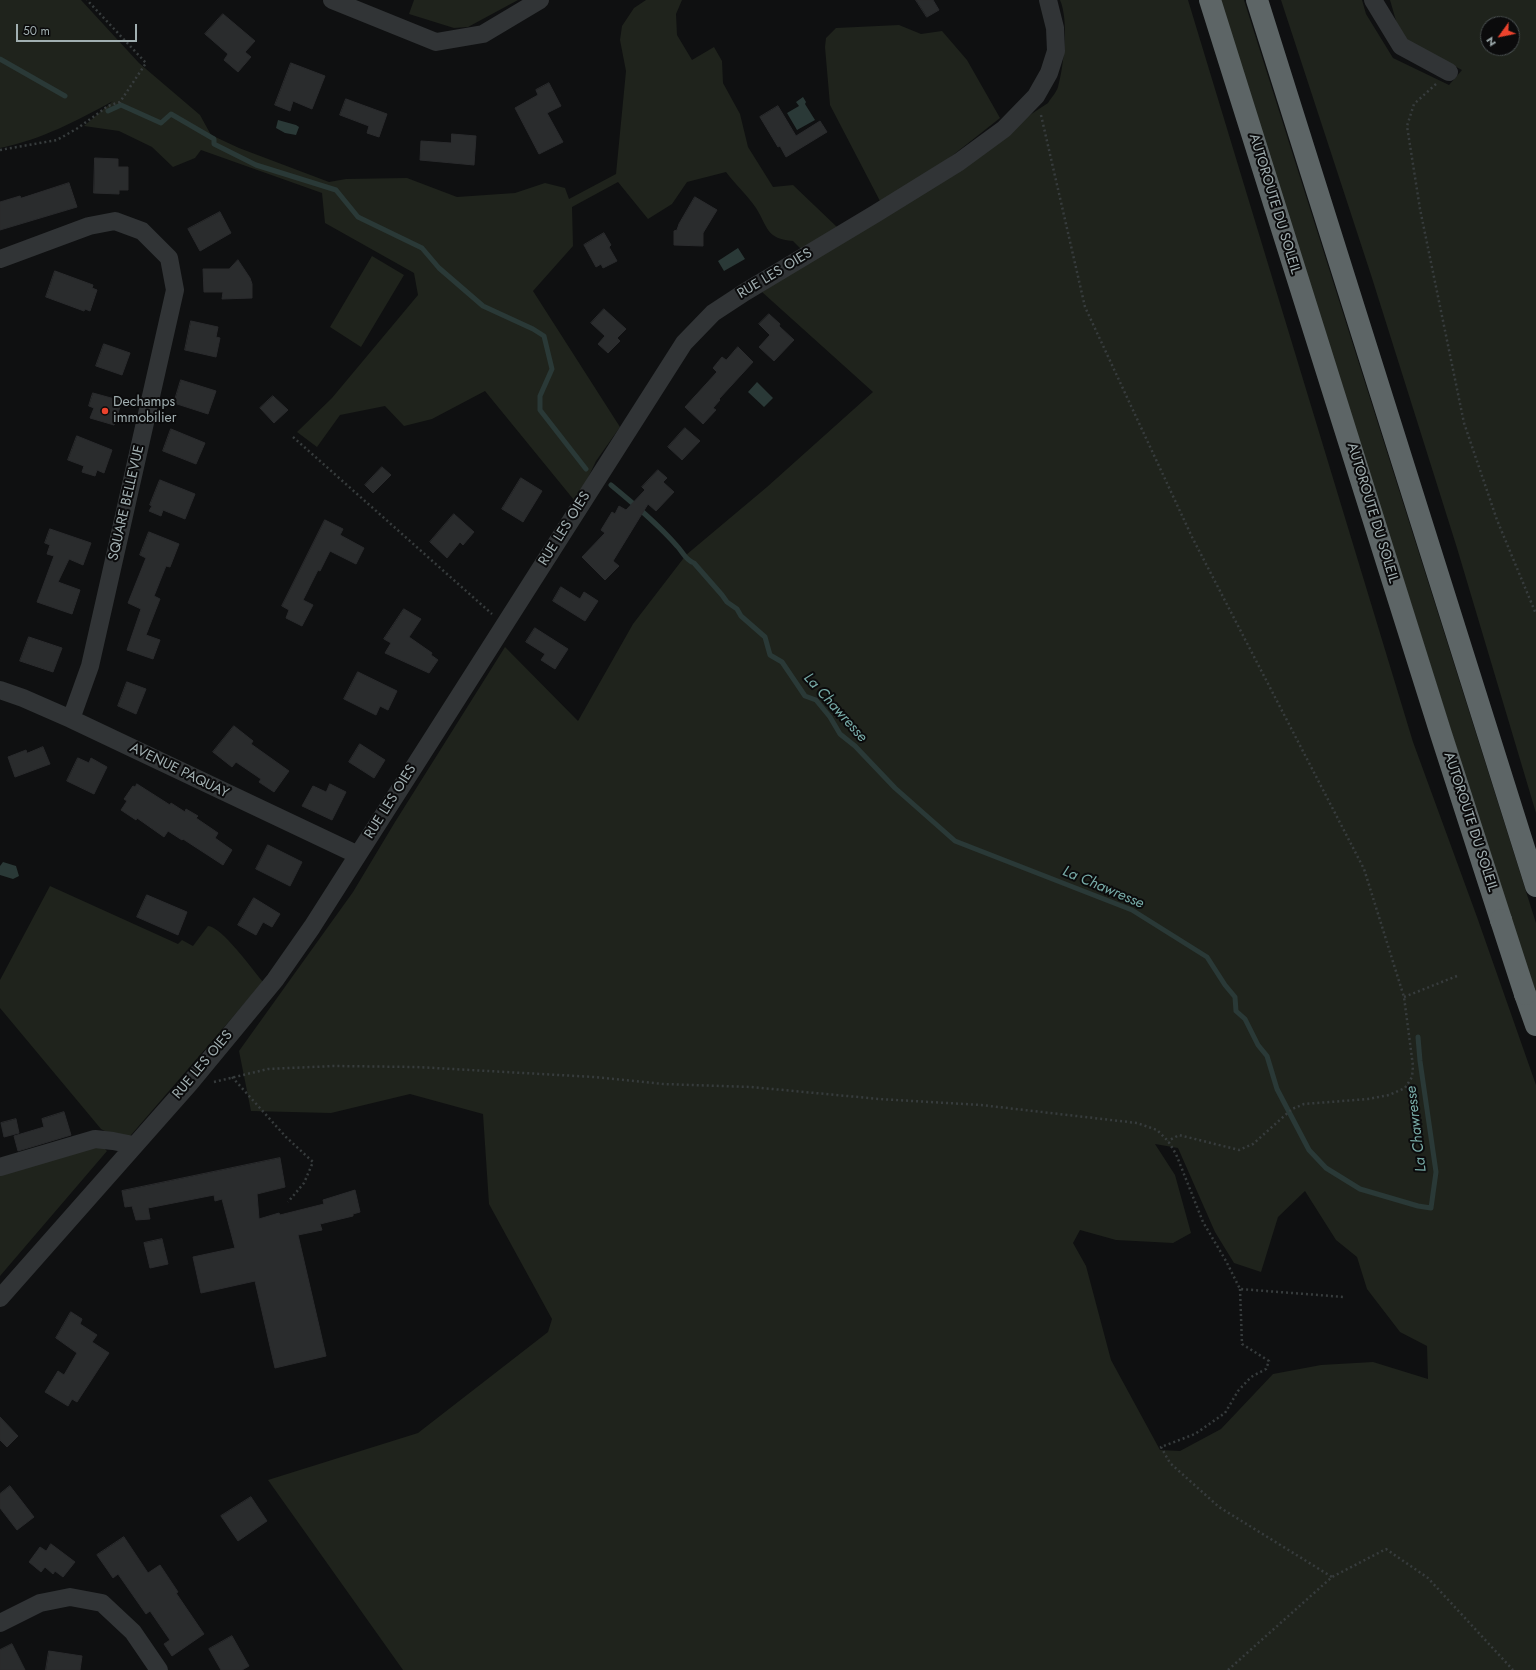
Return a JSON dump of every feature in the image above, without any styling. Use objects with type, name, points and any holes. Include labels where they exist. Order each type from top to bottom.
[{"type":"highway","name":"AUTOROUTE DU SOLEIL","points":[[1210,0],[1441,734],[1536,1025]]},
{"type":"highway","points":[[1257,0],[1536,886]]},
{"type":"street","points":[[332,0],[436,42],[483,34],[540,0]]},
{"type":"street","name":"RUE LES OIES","points":[[0,1298],[133,1145],[190,1083],[275,980],[312,927],[684,343],[713,313],[959,162],[1004,129],[1036,96],[1049,72],[1056,51],[1055,28],[1048,0]]},
{"type":"street","points":[[1373,0],[1401,46],[1449,72]]},
{"type":"street","name":"SQUARE BELLEVUE","points":[[0,259],[89,226],[115,222],[142,231],[169,258],[176,290],[90,666],[71,719]]},
{"type":"street","name":"AVENUE PAQUAY","points":[[0,690],[23,698],[71,719],[358,855]]},
{"type":"street","points":[[0,1167],[95,1139],[133,1145]]},
{"type":"street","points":[[0,1624],[40,1603],[70,1597],[102,1603],[133,1632],[159,1670]]},
{"type":"path","points":[[0,150],[57,140],[78,128],[108,106],[120,102],[146,63],[87,0]]},
{"type":"path","points":[[1449,72],[1414,104],[1406,126],[1415,179],[1464,423],[1498,520],[1536,614]]},
{"type":"path","points":[[1036,96],[1084,307],[1192,537],[1364,869],[1404,997],[1413,1066],[1412,1077],[1404,1088],[1389,1095],[1368,1099],[1304,1104],[1285,1114],[1253,1144],[1239,1150],[1179,1135],[1168,1141]]},
{"type":"path","points":[[293,437],[504,625]]},
{"type":"path","points":[[1404,997],[1457,976]]},
{"type":"path","points":[[190,1083],[207,1083],[268,1069],[333,1066],[417,1067],[594,1077],[663,1084],[751,1087],[880,1099],[981,1105],[1137,1123],[1157,1130],[1168,1141],[1176,1154],[1203,1222],[1226,1261],[1240,1289],[1242,1344],[1270,1361],[1266,1369],[1251,1377],[1238,1391],[1225,1413],[1195,1434],[1161,1447],[1170,1463],[1219,1507],[1332,1576]]},
{"type":"path","points":[[232,1077],[286,1137],[313,1162],[304,1183],[288,1202]]},
{"type":"path","points":[[1240,1289],[1344,1297]]},
{"type":"path","points":[[1228,1670],[1332,1576],[1386,1549],[1428,1578],[1513,1670]]},
{"type":"shaded area","points":[[0,0],[81,0],[139,63],[200,115],[211,135],[239,148],[329,182],[346,179],[407,178],[457,197],[515,193],[545,183],[565,188],[569,199],[616,174],[626,71],[620,40],[622,26],[634,8],[646,0],[682,0],[676,14],[677,35],[692,60],[714,47],[722,61],[723,83],[740,114],[748,147],[773,187],[793,185],[838,228],[802,250],[793,241],[778,238],[769,231],[756,208],[726,172],[687,182],[672,204],[648,219],[618,182],[572,207],[573,246],[533,291],[620,427],[596,461],[585,484],[574,500],[485,391],[432,419],[404,426],[385,406],[340,415],[317,447],[297,432],[332,398],[418,295],[414,273],[325,223],[322,193],[201,150],[195,158],[173,167],[152,147],[119,131],[84,126],[113,101],[72,122],[31,140],[0,148]]},
{"type":"shaded area","points":[[414,0],[518,0],[468,27],[454,28],[409,14]]},
{"type":"shaded area","points":[[1060,0],[1188,0],[1413,742],[1536,1085],[1536,1670],[403,1670],[268,1480],[418,1433],[548,1332],[552,1319],[489,1204],[483,1114],[410,1094],[331,1113],[251,1111],[239,1051],[353,892],[395,822],[505,647],[578,721],[633,624],[686,555],[767,487],[873,392],[762,292],[1048,103],[1058,87],[1064,56],[1065,31],[1063,9]],"holes":[[[1155,1144],[1178,1148],[1215,1232],[1234,1263],[1261,1272],[1278,1217],[1305,1191],[1336,1240],[1357,1257],[1367,1289],[1400,1332],[1427,1346],[1428,1379],[1373,1362],[1321,1365],[1273,1374],[1221,1429],[1180,1451],[1160,1450],[1111,1360],[1086,1266],[1073,1243],[1080,1230],[1116,1240],[1173,1243],[1191,1233],[1175,1175]]]},
{"type":"shaded area","points":[[1220,0],[1244,0],[1536,923],[1536,993],[1509,914]]},
{"type":"shaded area","points":[[1281,0],[1362,0],[1366,14],[1393,58],[1449,85],[1462,70],[1401,38],[1390,0],[1536,0],[1536,813],[1457,548],[1372,278]]},
{"type":"shaded area","points":[[899,25],[921,34],[942,31],[967,60],[1000,118],[943,163],[881,203],[830,105],[825,47],[826,38],[836,28]]},
{"type":"shaded area","points":[[803,97],[806,102],[805,104],[815,120],[797,130],[787,113],[799,106],[796,102]]},
{"type":"shaded area","points":[[278,120],[299,127],[296,135],[285,133],[276,128]]},
{"type":"shaded area","points":[[738,248],[745,259],[724,271],[718,261]]},
{"type":"shaded area","points":[[372,256],[404,275],[361,347],[330,327]]},
{"type":"shaded area","points":[[757,382],[773,398],[764,407],[748,392]]},
{"type":"shaded area","points":[[3,862],[16,866],[19,876],[13,879],[0,875],[0,866]]},
{"type":"shaded area","points":[[50,886],[178,944],[182,940],[193,946],[208,926],[214,928],[221,933],[245,959],[263,982],[125,1142],[101,1129],[0,1008],[0,980]]},
{"type":"shaded area","points":[[100,1144],[107,1151],[0,1276],[0,1173]]},
{"type":"building","points":[[916,0],[933,0],[939,10],[927,17]]},
{"type":"building","points":[[223,14],[255,41],[245,52],[251,57],[238,72],[224,60],[228,54],[205,34]]},
{"type":"building","points":[[291,63],[325,76],[312,109],[293,101],[290,111],[275,105]]},
{"type":"building","points":[[549,83],[561,106],[547,113],[563,142],[539,154],[515,108],[538,95],[536,90]]},
{"type":"building","points":[[346,99],[387,114],[379,137],[367,133],[369,126],[340,115]]},
{"type":"building","points":[[778,106],[796,136],[820,121],[827,132],[786,157],[780,146],[778,147],[760,117]]},
{"type":"building","points":[[452,134],[476,136],[474,165],[420,160],[421,141],[451,143]]},
{"type":"building","points":[[95,158],[118,159],[118,167],[128,167],[128,190],[119,190],[119,194],[94,193]]},
{"type":"building","points":[[69,183],[77,207],[0,230],[0,202],[20,196],[21,198]]},
{"type":"building","points":[[695,197],[717,210],[703,233],[703,246],[674,245],[674,231],[677,230]]},
{"type":"building","points":[[220,212],[231,233],[200,251],[188,229]]},
{"type":"building","points":[[604,233],[611,245],[609,247],[617,261],[603,268],[601,264],[596,267],[584,245]]},
{"type":"building","points":[[238,260],[250,278],[252,284],[252,298],[222,299],[223,292],[204,292],[203,269],[229,269]]},
{"type":"building","points":[[55,271],[93,285],[92,288],[97,290],[90,311],[85,309],[84,311],[46,297]]},
{"type":"building","points":[[604,309],[626,329],[617,338],[620,341],[608,353],[598,344],[605,336],[591,323]]},
{"type":"building","points":[[769,314],[794,340],[774,361],[759,347],[770,335],[759,324]]},
{"type":"building","points":[[191,321],[218,327],[216,337],[220,338],[216,357],[185,350]]},
{"type":"building","points":[[104,344],[130,353],[122,375],[96,366]]},
{"type":"building","points":[[738,347],[753,362],[719,399],[720,400],[713,408],[716,410],[703,424],[685,407],[717,372],[713,368],[722,357],[726,360]]},
{"type":"building","points":[[181,380],[216,391],[208,414],[174,403]]},
{"type":"building","points":[[93,393],[122,401],[114,425],[90,418],[94,408],[89,406]]},
{"type":"building","points":[[273,396],[288,410],[274,423],[260,408]]},
{"type":"building","points":[[685,428],[700,441],[682,460],[668,447]]},
{"type":"building","points":[[171,429],[205,443],[196,464],[163,451]]},
{"type":"building","points":[[77,436],[112,450],[104,473],[97,470],[95,476],[82,472],[84,466],[68,460]]},
{"type":"building","points":[[382,467],[391,475],[373,493],[365,485]]},
{"type":"building","points":[[658,470],[667,478],[663,482],[674,492],[656,511],[648,504],[613,561],[619,566],[605,580],[582,557],[605,533],[601,530],[612,512],[615,514],[619,506],[626,510],[645,490],[642,487]]},
{"type":"building","points":[[521,478],[542,491],[523,522],[502,509]]},
{"type":"building","points":[[160,480],[195,494],[185,519],[163,510],[161,516],[149,511]]},
{"type":"building","points":[[454,514],[474,532],[463,545],[460,542],[447,558],[430,542]]},
{"type":"building","points":[[325,520],[343,529],[340,535],[364,548],[356,564],[330,551],[320,571],[318,570],[303,600],[313,605],[302,626],[286,618],[289,610],[282,606]]},
{"type":"building","points":[[50,529],[91,543],[83,565],[69,559],[58,582],[80,590],[72,614],[37,602],[54,556],[47,554],[50,545],[45,543]]},
{"type":"building","points":[[149,532],[179,544],[170,567],[166,566],[154,596],[160,599],[146,635],[160,640],[153,659],[127,650],[141,609],[128,603],[146,558],[140,555]]},
{"type":"building","points":[[561,587],[580,599],[584,592],[598,601],[585,621],[553,601]]},
{"type":"building","points":[[404,609],[421,619],[409,637],[432,653],[431,655],[438,660],[429,673],[385,653],[391,643],[384,639]]},
{"type":"building","points":[[535,628],[568,649],[555,669],[541,660],[545,654],[526,642]]},
{"type":"building","points":[[29,637],[62,648],[53,672],[20,661]]},
{"type":"building","points":[[358,672],[397,691],[388,710],[380,706],[376,715],[344,699]]},
{"type":"building","points":[[127,682],[146,689],[136,714],[118,706]]},
{"type":"building","points":[[234,726],[253,741],[251,744],[289,771],[274,792],[259,782],[261,779],[236,762],[232,767],[213,752]]},
{"type":"building","points":[[360,744],[385,760],[374,778],[349,762]]},
{"type":"building","points":[[43,747],[50,764],[15,777],[8,757],[26,750],[27,753]]},
{"type":"building","points":[[78,758],[89,763],[91,758],[107,767],[94,794],[67,781]]},
{"type":"building","points":[[137,784],[170,805],[171,803],[185,812],[186,809],[198,816],[196,818],[218,833],[215,838],[232,850],[223,865],[183,839],[182,840],[168,831],[164,837],[137,818],[136,820],[121,810],[127,801],[124,799],[133,786],[135,787]]},
{"type":"building","points":[[330,784],[346,792],[332,820],[302,806],[313,786],[326,792]]},
{"type":"building","points":[[268,845],[302,862],[290,886],[256,869]]},
{"type":"building","points":[[147,895],[187,912],[178,935],[137,917]]},
{"type":"building","points":[[254,898],[280,914],[272,927],[263,922],[256,935],[238,925]]},
{"type":"building","points":[[64,1112],[71,1135],[18,1151],[14,1136],[44,1127],[42,1119]]},
{"type":"building","points":[[16,1119],[19,1133],[4,1137],[1,1123]]},
{"type":"building","points":[[280,1158],[285,1187],[257,1194],[259,1219],[279,1213],[280,1215],[324,1204],[323,1200],[355,1190],[360,1212],[353,1214],[353,1216],[320,1224],[322,1230],[298,1235],[326,1356],[275,1368],[255,1281],[201,1293],[193,1257],[235,1248],[222,1199],[215,1201],[214,1195],[148,1208],[150,1219],[136,1220],[132,1206],[125,1207],[122,1191]]},
{"type":"building","points":[[162,1239],[168,1264],[150,1268],[144,1243]]},
{"type":"building","points":[[71,1312],[82,1319],[80,1324],[97,1335],[92,1342],[109,1353],[77,1402],[72,1399],[68,1406],[45,1392],[58,1371],[64,1375],[77,1353],[56,1338]]},
{"type":"building","points":[[0,1417],[18,1436],[7,1447],[0,1440]]},
{"type":"building","points":[[10,1486],[34,1517],[17,1530],[0,1508],[0,1494]]},
{"type":"building","points":[[251,1497],[267,1521],[238,1541],[221,1516]]},
{"type":"building","points":[[124,1537],[148,1573],[160,1565],[178,1592],[176,1593],[204,1634],[172,1656],[164,1644],[170,1640],[150,1611],[146,1614],[118,1574],[113,1578],[97,1555]]},
{"type":"building","points":[[51,1544],[75,1562],[63,1577],[55,1571],[53,1574],[45,1567],[41,1572],[29,1562],[40,1547],[46,1551]]},
{"type":"building","points":[[232,1636],[249,1666],[242,1670],[221,1670],[209,1649]]},
{"type":"building","points":[[12,1644],[25,1670],[0,1670],[0,1650]]},
{"type":"building","points":[[49,1651],[82,1656],[80,1670],[46,1670]]},
{"type":"waterway","points":[[0,59],[65,96]]},
{"type":"waterway","points":[[108,111],[121,105],[161,123],[171,114],[214,139],[214,144],[256,165],[336,190],[358,217],[422,248],[439,268],[483,306],[533,329],[544,336],[552,369],[540,396],[540,410],[586,469]]},
{"type":"waterway","name":"La Chawresse","points":[[611,485],[662,530],[686,558],[694,563],[727,602],[737,609],[741,616],[765,637],[770,655],[782,662],[805,696],[816,700],[830,717],[840,734],[855,746],[895,788],[955,841],[1132,910],[1207,957],[1225,985],[1235,997],[1236,1011],[1245,1019],[1258,1045],[1267,1056],[1277,1089],[1309,1150],[1326,1168],[1360,1189],[1418,1206],[1431,1208],[1436,1172],[1418,1037]]},
{"type":"place","name":"Dechamps immobilier","points":[[105,411]]}]
